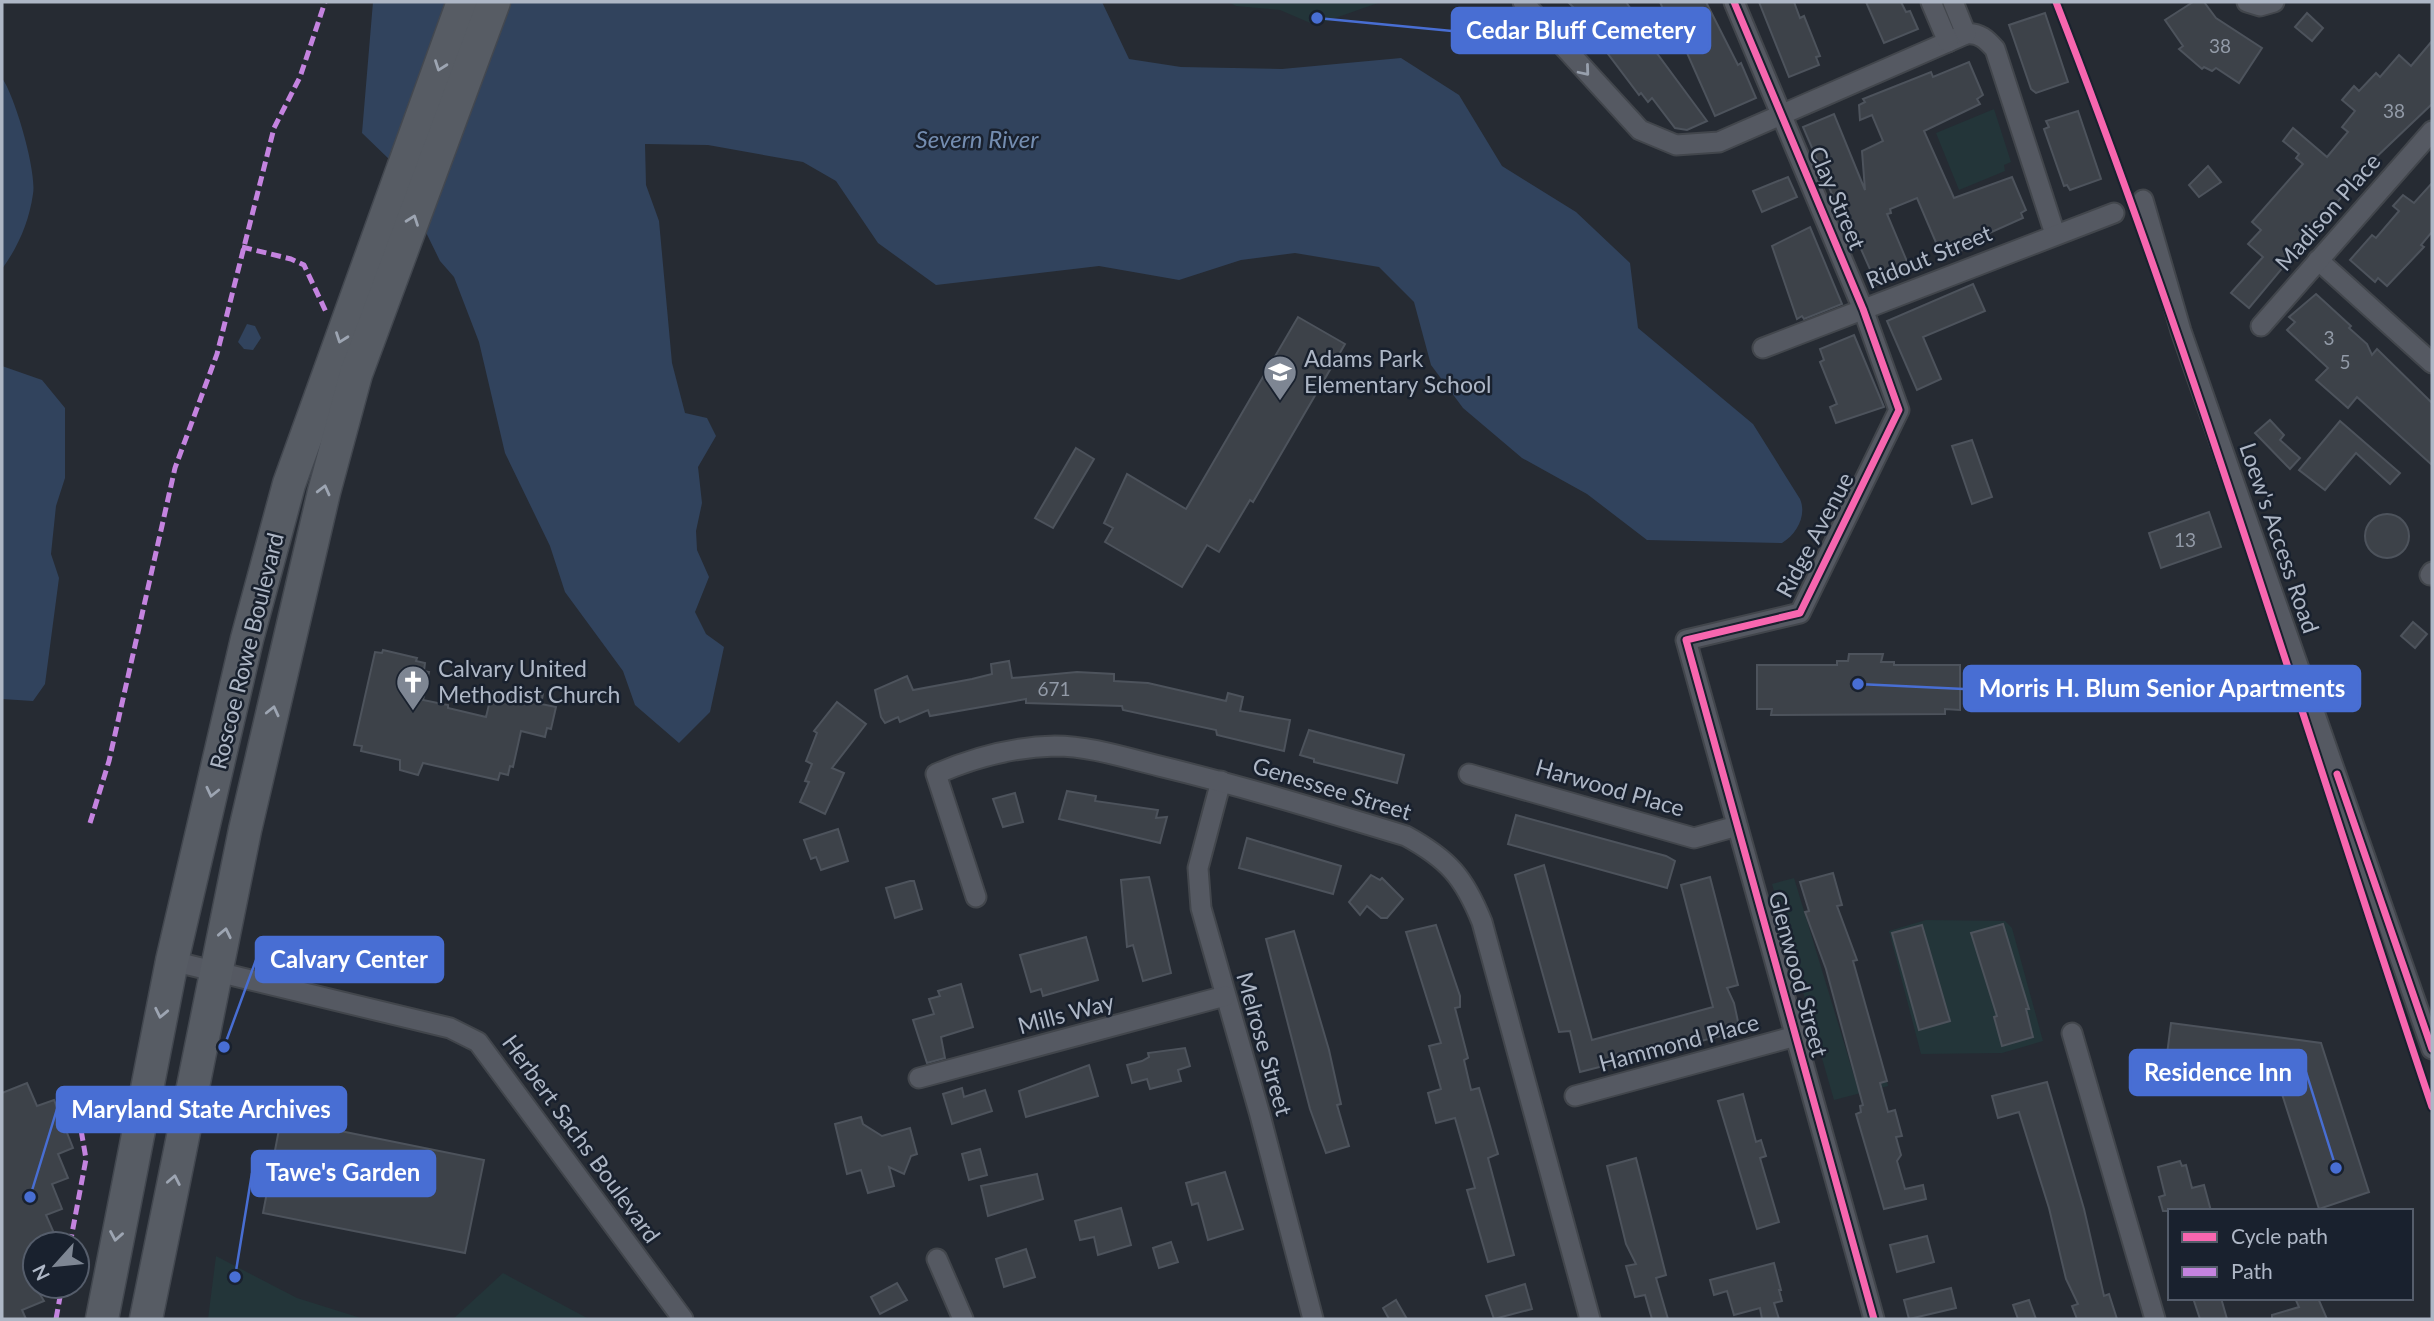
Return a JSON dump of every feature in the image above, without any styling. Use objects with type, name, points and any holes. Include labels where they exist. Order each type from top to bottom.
[{"type":"main road","name":"Roscoe Rowe Boulevard","points":[[146,1319],[245,830],[324,492],[356,374],[377,279],[463,2]]},
{"type":"main road","name":"Roscoe Rowe Boulevard","points":[[102,1319],[172,961],[247,639],[289,484],[494,2]]},
{"type":"street","points":[[1523,2],[1640,130],[1676,145],[1719,142],[1973,33],[1986,39],[1995,50],[2055,234]]},
{"type":"street","name":"Clay Street","points":[[1734,2],[1863,309],[1899,410]]},
{"type":"street","points":[[1931,2],[1957,38]]},
{"type":"street","points":[[1953,2],[1957,38]]},
{"type":"street","points":[[2246,2],[2260,6],[2274,2]]},
{"type":"street","name":"Madison Place","points":[[2261,326],[2432,131]]},
{"type":"street","name":"Loew's Access Road","points":[[2143,200],[2181,331],[2432,1049]]},
{"type":"street","name":"Ridout Street","points":[[1763,348],[2114,213]]},
{"type":"street","points":[[2318,260],[2432,363]]},
{"type":"street","name":"Ridge Avenue","points":[[1686,640],[1800,614],[1899,410]]},
{"type":"street","name":"Glenwood Street","points":[[1686,640],[1874,1319]]},
{"type":"street","name":"Genessee Street","points":[[976,897],[936,774],[974,758],[1019,748],[1058,746],[1101,752],[1221,781],[1406,836],[1432,850],[1455,870],[1470,894],[1482,922],[1590,1319]]},
{"type":"street","name":"Harwood Place","points":[[1469,774],[1693,838],[1737,826]]},
{"type":"street","name":"Melrose Street","points":[[1221,781],[1198,867],[1201,908],[1312,1319]]},
{"type":"street","name":"Herbert Sachs Boulevard","points":[[172,961],[450,1028],[478,1042],[683,1319]]},
{"type":"street","name":"Mills Way","points":[[919,1078],[1225,996]]},
{"type":"street","points":[[2072,1033],[2155,1319]]},
{"type":"street","name":"Hammond Place","points":[[1575,1096],[1796,1036]]},
{"type":"street","points":[[937,1259],[963,1319]]},
{"type":"shaded area","points":[[1228,2],[1381,2],[1315,25],[1280,10],[1236,6]]},
{"type":"shaded area","points":[[1994,109],[2011,162],[2004,165],[2005,171],[1959,190],[1936,133]]},
{"type":"shaded area","points":[[1794,878],[1858,1089],[1887,1081],[1888,1086],[1834,1100],[1772,884]]},
{"type":"shaded area","points":[[1926,920],[2005,921],[2012,928],[2043,1041],[2002,1053],[1921,1054],[1889,931]]},
{"type":"shaded area","points":[[216,1256],[297,1298],[364,1319],[208,1319]]},
{"type":"shaded area","points":[[503,1273],[589,1319],[453,1319]]},
{"type":"water","name":"Severn River","points":[[373,2],[1102,2],[1129,59],[1181,67],[1282,69],[1401,58],[1459,95],[1502,166],[1576,212],[1630,263],[1638,328],[1753,424],[1800,499],[1802,511],[1799,524],[1792,535],[1782,543],[1647,540],[1587,494],[1522,458],[1463,408],[1431,365],[1414,302],[1379,267],[1295,253],[1241,260],[1179,280],[1099,266],[936,285],[878,243],[836,181],[803,162],[708,145],[645,144],[646,185],[659,221],[672,363],[685,413],[707,418],[716,436],[698,467],[702,503],[696,531],[697,550],[709,577],[695,612],[706,634],[724,647],[710,712],[679,743],[635,705],[623,671],[565,592],[550,546],[505,453],[479,342],[454,277],[440,261],[391,161],[362,133]]},
{"type":"water","points":[[2,78],[24,134],[32,169],[33,194],[26,224],[2,269]]},
{"type":"water","points":[[247,324],[255,326],[261,338],[253,350],[244,349],[238,342]]},
{"type":"water","points":[[2,366],[42,380],[65,408],[65,478],[56,506],[51,554],[59,578],[45,684],[33,701],[2,699]]},
{"type":"building","points":[[1568,2],[1626,2],[1646,31],[1642,33],[1707,121],[1687,130],[1675,128],[1652,98],[1648,102],[1641,93],[1639,95],[1584,22],[1586,20]]},
{"type":"building","points":[[1660,2],[1706,2],[1738,65],[1741,63],[1756,98],[1715,116],[1672,19],[1668,21]]},
{"type":"building","points":[[1759,2],[1794,2],[1800,18],[1804,16],[1820,56],[1816,57],[1819,65],[1789,77]]},
{"type":"building","points":[[1866,2],[1901,2],[1906,12],[1910,11],[1918,29],[1884,43]]},
{"type":"building","points":[[2193,2],[2204,2],[2216,18],[2262,48],[2239,83],[2216,68],[2212,71],[2204,67],[2202,69],[2179,49],[2183,46],[2165,20]]},
{"type":"building","points":[[2045,13],[2068,82],[2036,93],[2031,89],[2009,25]]},
{"type":"building","points":[[2307,13],[2323,28],[2312,41],[2295,27]]},
{"type":"building","points":[[2432,41],[2432,104],[2369,164],[2249,308],[2231,293],[2263,257],[2248,244],[2261,230],[2252,222],[2303,164],[2296,158],[2299,154],[2283,141],[2293,128],[2327,157],[2348,132],[2342,127],[2355,111],[2342,100],[2354,86],[2359,91],[2376,73],[2380,77],[2399,55],[2411,66]]},
{"type":"building","points":[[1969,62],[1983,95],[1977,99],[1980,104],[1924,131],[1954,198],[2012,177],[2026,210],[2021,213],[2023,218],[1967,243],[1969,248],[1947,255],[1942,243],[1937,245],[1917,198],[1890,209],[1891,213],[1887,214],[1911,271],[1877,285],[1841,204],[1837,206],[1803,127],[1834,114],[1865,190],[1862,151],[1883,141],[1872,115],[1860,120],[1859,105],[1865,102],[1863,99],[1931,72],[1933,77]]},
{"type":"building","points":[[2078,111],[2101,179],[2070,190],[2067,185],[2064,186],[2044,129],[2049,127],[2046,121]]},
{"type":"building","points":[[2208,166],[2221,182],[2199,197],[2189,185]]},
{"type":"building","points":[[1788,177],[1797,197],[1762,212],[1753,191]]},
{"type":"building","points":[[2432,183],[2432,232],[2421,245],[2424,247],[2387,286],[2378,278],[2375,282],[2350,260],[2372,235],[2376,238],[2399,211],[2393,206],[2403,195],[2414,203]]},
{"type":"building","points":[[1810,227],[1842,304],[1804,319],[1802,316],[1797,319],[1772,246]]},
{"type":"building","points":[[1973,284],[1985,311],[1923,337],[1941,379],[1917,390],[1887,321]]},
{"type":"building","points":[[2316,294],[2351,326],[2349,328],[2367,344],[2372,355],[2377,349],[2432,403],[2432,465],[2357,397],[2348,408],[2316,380],[2328,368],[2287,330],[2295,322],[2289,317]]},
{"type":"building","name":"Adams Park Elementary School","points":[[1298,317],[1345,344],[1253,502],[1250,500],[1219,552],[1207,545],[1182,587],[1105,542],[1113,528],[1104,523],[1127,474],[1186,509]]},
{"type":"building","points":[[1854,335],[1884,407],[1836,423],[1830,407],[1837,404],[1820,362],[1824,360],[1820,349]]},
{"type":"building","points":[[2270,420],[2284,435],[2280,440],[2300,458],[2290,469],[2255,433]]},
{"type":"building","points":[[2340,421],[2400,473],[2390,484],[2356,453],[2325,490],[2299,470]]},
{"type":"building","points":[[1972,440],[1992,497],[1972,504],[1952,446]]},
{"type":"building","points":[[1076,448],[1094,459],[1053,528],[1035,518]]},
{"type":"building","points":[[2209,512],[2221,547],[2161,568],[2149,533]]},
{"type":"building","points":[[2387,514],[2396,515],[2403,520],[2408,527],[2408,545],[2403,552],[2396,557],[2387,558],[2378,557],[2371,552],[2366,545],[2365,536],[2366,527],[2371,520],[2378,515]]},
{"type":"building","points":[[2413,622],[2427,634],[2415,648],[2401,636]]},
{"type":"building","name":"Calvary United Methodist Church","points":[[383,650],[417,658],[416,661],[425,663],[424,671],[429,672],[423,700],[448,705],[448,708],[486,717],[492,692],[496,690],[527,697],[528,691],[543,694],[541,704],[556,707],[551,729],[547,728],[545,737],[521,731],[513,767],[510,766],[508,775],[500,773],[498,780],[423,763],[418,775],[400,770],[400,760],[361,751],[362,746],[354,745],[375,652],[382,653]]},
{"type":"building","points":[[1849,654],[1883,654],[1881,662],[1894,662],[1894,665],[1960,665],[1960,710],[1945,709],[1945,714],[1771,715],[1772,709],[1757,709],[1757,665],[1837,665],[1837,661],[1848,661]]},
{"type":"building","points":[[1009,661],[1012,678],[1077,672],[1114,674],[1114,681],[1148,683],[1226,701],[1228,693],[1243,697],[1240,711],[1290,720],[1284,751],[1217,735],[1216,730],[1123,710],[1122,706],[1026,703],[1026,699],[930,716],[928,710],[900,722],[898,717],[885,723],[881,717],[875,690],[907,676],[913,690],[992,674],[991,664]]},
{"type":"building","points":[[837,702],[866,724],[832,768],[844,773],[825,814],[800,802],[809,782],[805,781],[812,764],[806,761],[817,733],[814,731]]},
{"type":"building","points":[[1309,730],[1404,755],[1397,783],[1314,762],[1314,759],[1300,755]]},
{"type":"building","points":[[1067,791],[1096,796],[1095,801],[1158,810],[1156,818],[1167,817],[1160,843],[1059,819]]},
{"type":"building","points":[[1015,793],[1023,822],[1003,827],[993,799]]},
{"type":"building","points":[[1516,815],[1666,856],[1675,861],[1667,888],[1508,844]]},
{"type":"building","points":[[838,829],[848,861],[821,870],[816,857],[811,859],[804,840]]},
{"type":"building","points":[[1247,838],[1341,866],[1333,894],[1239,868]]},
{"type":"building","points":[[1544,865],[1592,1040],[1713,1007],[1681,885],[1710,877],[1738,985],[1727,988],[1734,1003],[1740,1031],[1580,1072],[1570,1031],[1559,1032],[1515,875]]},
{"type":"building","points":[[1833,873],[1842,905],[1837,906],[1857,960],[1853,961],[1887,1081],[1880,1083],[1888,1112],[1895,1110],[1902,1136],[1896,1137],[1901,1155],[1897,1161],[1905,1189],[1923,1185],[1926,1199],[1884,1209],[1856,1114],[1861,1112],[1860,1106],[1863,1105],[1826,969],[1805,912],[1809,911],[1800,882]]},
{"type":"building","points":[[1371,875],[1380,880],[1382,878],[1403,899],[1387,918],[1381,918],[1367,906],[1360,915],[1349,902]]},
{"type":"building","points":[[1149,877],[1171,973],[1143,981],[1133,945],[1127,947],[1121,880]]},
{"type":"building","points":[[914,881],[922,909],[895,918],[886,888]]},
{"type":"building","points":[[2003,924],[2029,1009],[2026,1009],[2033,1037],[2002,1046],[1994,1017],[1997,1016],[1971,933]]},
{"type":"building","points":[[1436,925],[1460,996],[1460,1007],[1455,1008],[1468,1058],[1464,1060],[1471,1090],[1479,1088],[1498,1154],[1488,1158],[1514,1255],[1488,1262],[1467,1190],[1475,1188],[1455,1118],[1436,1123],[1428,1093],[1441,1089],[1429,1046],[1441,1043],[1406,932]]},
{"type":"building","points":[[1922,925],[1950,1021],[1919,1030],[1892,933]]},
{"type":"building","points":[[1294,931],[1329,1050],[1341,1104],[1337,1105],[1349,1146],[1326,1153],[1310,1109],[1266,939]]},
{"type":"building","points":[[1086,937],[1098,980],[1043,996],[1041,989],[1031,992],[1020,955]]},
{"type":"building","points":[[961,984],[973,1027],[941,1037],[945,1058],[927,1063],[913,1020],[934,1014],[929,999],[940,996],[938,991]]},
{"type":"building","points":[[2171,1023],[2321,1043],[2369,1192],[2319,1209],[2282,1094],[2164,1078]]},
{"type":"building","points":[[1185,1048],[1190,1066],[1178,1070],[1181,1081],[1150,1089],[1147,1079],[1132,1083],[1127,1065],[1149,1057],[1148,1053]]},
{"type":"building","points":[[1089,1065],[1098,1096],[1026,1117],[1019,1091]]},
{"type":"building","points":[[2047,1082],[2084,1209],[2104,1296],[2109,1294],[2117,1319],[2077,1319],[2072,1306],[2078,1304],[2066,1279],[2049,1208],[2019,1112],[1998,1118],[1992,1096]]},
{"type":"building","points":[[27,1083],[37,1106],[54,1100],[73,1148],[58,1154],[68,1178],[52,1184],[62,1209],[46,1215],[53,1230],[21,1230],[21,1300],[44,1301],[22,1310],[26,1319],[2,1319],[2,1093]]},
{"type":"building","points":[[962,1088],[964,1097],[985,1090],[992,1111],[952,1124],[943,1094]]},
{"type":"building","points":[[1743,1094],[1756,1142],[1761,1140],[1766,1156],[1760,1158],[1779,1222],[1757,1229],[1718,1101]]},
{"type":"building","points":[[861,1117],[863,1124],[882,1136],[910,1128],[917,1154],[911,1156],[904,1174],[889,1167],[894,1186],[868,1193],[861,1170],[847,1174],[835,1124]]},
{"type":"building","points":[[281,1119],[484,1160],[465,1253],[263,1213]]},
{"type":"building","points":[[980,1149],[987,1175],[969,1180],[962,1154]]},
{"type":"building","points":[[1636,1158],[1666,1275],[1656,1278],[1668,1319],[1652,1319],[1645,1295],[1635,1297],[1626,1266],[1636,1264],[1626,1244],[1607,1166]]},
{"type":"building","points":[[2180,1161],[2182,1166],[2186,1165],[2192,1188],[2204,1185],[2210,1209],[2163,1211],[2159,1197],[2165,1195],[2158,1167]]},
{"type":"building","points":[[1225,1172],[1243,1229],[1208,1240],[1198,1203],[1192,1205],[1186,1183]]},
{"type":"building","points":[[1037,1174],[1043,1199],[988,1216],[981,1186]]},
{"type":"building","points":[[1121,1208],[1131,1245],[1098,1255],[1094,1237],[1080,1240],[1075,1221]]},
{"type":"building","points":[[1927,1236],[1934,1262],[1897,1272],[1890,1245]]},
{"type":"building","points":[[1171,1242],[1178,1262],[1159,1268],[1153,1248]]},
{"type":"building","points":[[1026,1249],[1035,1277],[1004,1287],[996,1259]]},
{"type":"building","points":[[1774,1263],[1782,1301],[1774,1303],[1779,1319],[1762,1319],[1760,1308],[1734,1315],[1727,1291],[1714,1295],[1710,1280]]},
{"type":"building","points":[[897,1283],[907,1300],[880,1314],[871,1297]]},
{"type":"building","points":[[1525,1284],[1532,1309],[1494,1319],[1486,1296]]},
{"type":"building","points":[[1951,1288],[1956,1308],[1909,1319],[1904,1300]]},
{"type":"building","points":[[1396,1300],[1407,1319],[1389,1319],[1383,1308]]},
{"type":"building","points":[[2029,1300],[2036,1319],[2018,1319],[2013,1305]]},
{"type":"building","points":[[2194,1300],[2222,1300],[2227,1319],[2200,1319]]},
{"type":"building","points":[[2296,1300],[2319,1300],[2327,1319],[2272,1319],[2272,1315],[2299,1307]]},
{"type":"marked path","points":[[90,823],[109,761],[175,468],[217,354],[274,128],[300,77],[325,2]]},
{"type":"marked path","points":[[242,247],[291,259],[304,265],[327,314]]},
{"type":"marked path","points":[[73,1230],[86,1159],[78,1112]]},
{"type":"marked path","points":[[56,1319],[59,1300]]},
{"type":"cycle path","points":[[1734,2],[1863,309],[1899,410],[1800,613],[1686,640],[1874,1319]]},
{"type":"cycle path","points":[[2056,2],[2108,138],[2204,414],[2432,1107]]},
{"type":"cycle path","points":[[2337,774],[2432,1049]]},
{"type":"place","name":"Cedar Bluff Cemetery","points":[[1317,18]]},
{"type":"place","name":"Adams Park Elementary School","points":[[1280,402]]},
{"type":"place","name":"Morris H. Blum Senior Apartments","points":[[1858,684]]},
{"type":"place","name":"Calvary United Methodist Church","points":[[413,712]]},
{"type":"place","name":"Calvary Center","points":[[224,1047]]},
{"type":"place","name":"Residence Inn","points":[[2336,1168]]},
{"type":"place","name":"Maryland State Archives","points":[[30,1197]]},
{"type":"place","name":"Tawe's Garden","points":[[235,1277]]}]
